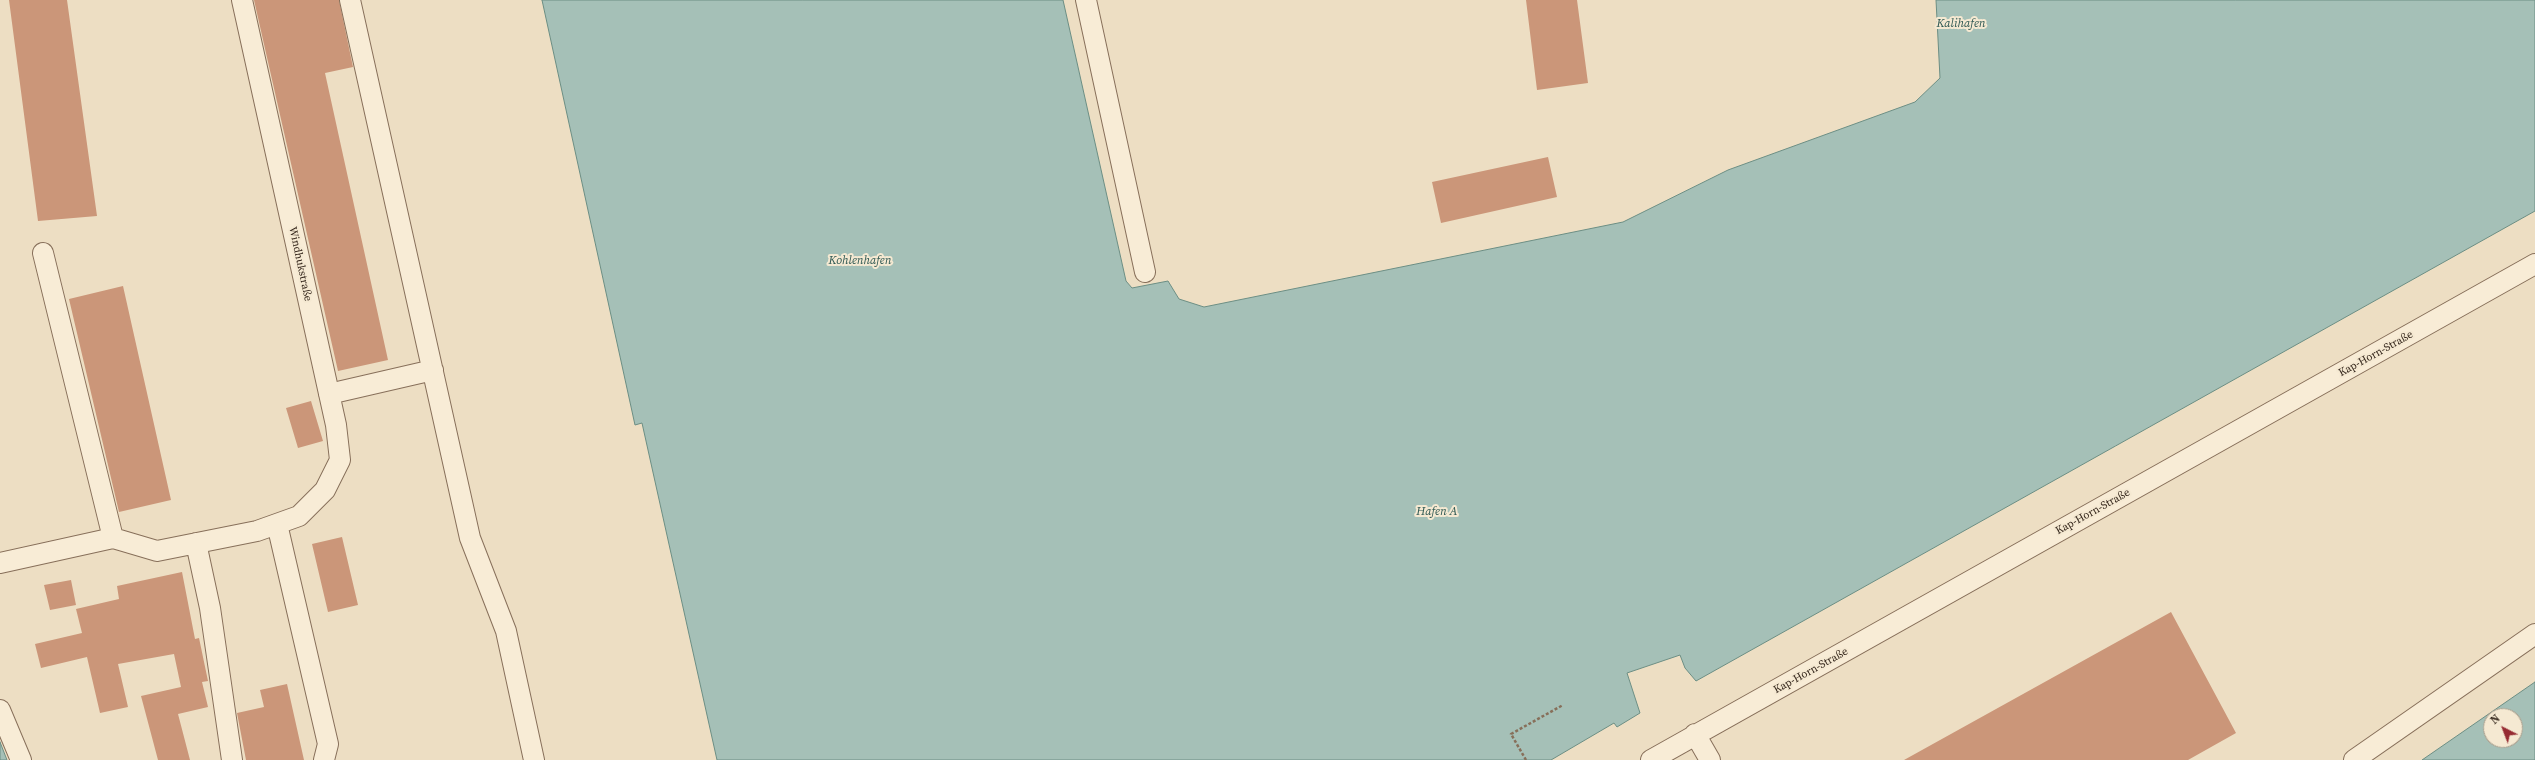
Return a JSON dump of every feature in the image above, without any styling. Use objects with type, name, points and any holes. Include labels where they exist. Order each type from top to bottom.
[{"type":"street","name":"Windhukstraße","points":[[242,0],[329,394],[340,460],[325,490],[299,516],[277,524]]},
{"type":"street","points":[[350,0],[470,538],[506,631],[534,760]]},
{"type":"street","points":[[1086,0],[1145,272]]},
{"type":"street","points":[[43,253],[113,538]]},
{"type":"street","name":"Kap-Horn-Straße","points":[[1651,760],[2535,264]]},
{"type":"street","points":[[329,394],[433,370]]},
{"type":"street","points":[[0,563],[113,538],[157,551],[277,524],[328,744],[324,760]]},
{"type":"street","points":[[196,543],[210,608],[232,760]]},
{"type":"street","points":[[2354,760],[2535,634]]},
{"type":"street","points":[[0,710],[21,760]]},
{"type":"street","points":[[1695,734],[1710,760]]},
{"type":"path","points":[[1526,760],[1511,734],[1563,705]]},
{"type":"water","name":"Hafen A","points":[[542,0],[1063,0],[1126,281],[1132,288],[1168,281],[1179,299],[1204,307],[1623,222],[1728,170],[1915,102],[1940,78],[1936,0],[2535,0],[2535,211],[1696,681],[1685,668],[1680,655],[1627,673],[1640,713],[1617,727],[1614,723],[1551,760],[717,760],[642,423],[635,425]]},
{"type":"water","points":[[2535,682],[2535,760],[2422,760],[2483,718],[2483,748],[2523,748],[2523,708],[2497,708]]},
{"type":"water","points":[[0,742],[7,760],[0,760]]},
{"type":"building","points":[[9,0],[67,0],[97,216],[38,221]]},
{"type":"building","points":[[254,0],[339,0],[353,67],[325,73],[388,360],[338,371]]},
{"type":"building","points":[[1526,0],[1577,0],[1588,83],[1537,90]]},
{"type":"building","points":[[1548,157],[1557,197],[1441,223],[1432,182]]},
{"type":"building","points":[[123,286],[171,500],[119,512],[69,299]]},
{"type":"building","points":[[311,401],[323,441],[298,448],[286,408]]},
{"type":"building","points":[[342,537],[358,605],[328,612],[312,544]]},
{"type":"building","points":[[182,572],[195,639],[199,638],[208,681],[202,682],[208,707],[178,714],[190,760],[158,760],[141,696],[181,687],[174,654],[118,664],[128,707],[100,713],[87,657],[41,668],[35,644],[82,633],[76,609],[119,599],[117,586]]},
{"type":"building","points":[[71,580],[76,605],[50,610],[44,585]]},
{"type":"building","points":[[2171,612],[2236,733],[2188,760],[1904,760]]},
{"type":"building","points":[[287,684],[304,760],[246,760],[237,713],[264,707],[260,690]]},
{"type":"water label","name":"Kalihafen","points":[[1961,24]]},
{"type":"water label","name":"Kohlenhafen","points":[[860,261]]}]
